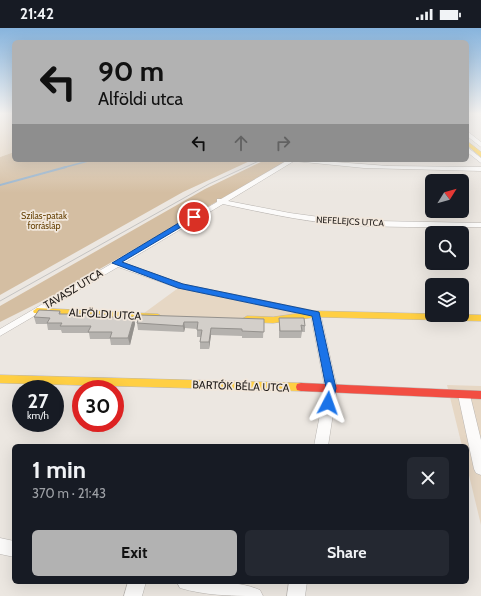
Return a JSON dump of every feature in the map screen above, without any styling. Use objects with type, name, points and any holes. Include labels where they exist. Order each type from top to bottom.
[{"type":"street","points":[[469,144],[481,155]]},
{"type":"street","points":[[469,151],[481,161]]},
{"type":"street","name":"TAVASZ UTCA","points":[[0,333],[220,201],[288,162]]},
{"type":"street","points":[[310,162],[355,167],[481,168]]},
{"type":"street","name":"NEFELEJCS UTCA","points":[[220,201],[279,214],[315,219],[365,223],[481,225]]},
{"type":"street","points":[[116,263],[181,286],[316,314]]},
{"type":"street","name":"ALFÖLDI UTCA","points":[[37,310],[168,317]]},
{"type":"street","points":[[316,314],[331,388],[321,444]]},
{"type":"street","points":[[237,319],[273,320],[316,314],[481,318]]},
{"type":"street","name":"BARTÓK BÉLA UTCA","points":[[0,379],[331,388],[481,395]]},
{"type":"street","points":[[464,395],[481,469]]},
{"type":"street","points":[[0,546],[12,549]]},
{"type":"street","points":[[133,596],[136,584]]},
{"type":"street","points":[[196,584],[254,596]]},
{"type":"street","points":[[296,596],[298,584]]},
{"type":"shaded area","points":[[0,141],[12,141],[12,153],[0,157]]},
{"type":"shaded area","points":[[181,286],[316,314],[273,320],[140,316]]},
{"type":"shaded area","points":[[447,385],[481,386],[481,525],[469,475],[469,444],[462,444]]},
{"type":"green space","name":"Szilas-patak forrásláp","points":[[12,153],[12,162],[248,162],[183,192],[0,295],[0,157]]},
{"type":"green space","name":"Szilas-patak forrásláp","points":[[261,162],[286,162],[58,293],[0,322],[0,306],[205,189]]},
{"type":"building","points":[[39,310],[60,311],[59,314],[134,317],[128,338],[110,338],[112,332],[88,332],[91,326],[60,326],[62,323],[47,323],[50,318],[34,317]]},
{"type":"building","points":[[140,315],[264,319],[264,332],[242,331],[242,329],[211,328],[209,342],[200,342],[202,330],[197,330],[198,322],[184,322],[183,326],[137,323]]},
{"type":"building","points":[[279,318],[304,318],[305,326],[301,325],[302,331],[280,331]]},
{"type":"waterway","points":[[62,168],[84,162]]},
{"type":"waterway","points":[[0,185],[66,167]]},
{"type":"tram line","points":[[0,301],[209,184],[257,162]]},
{"type":"traffic: slow","points":[[469,144],[481,155]]},
{"type":"traffic: slow","points":[[37,311],[158,317]]},
{"type":"traffic: slow","points":[[247,319],[273,320],[316,314],[481,318]]},
{"type":"traffic: slow","points":[[0,379],[301,387]]},
{"type":"traffic: jam","points":[[301,387],[481,395]]},
{"type":"route","points":[[194,217],[116,263],[181,286],[276,307],[316,314],[331,388],[328,403]]}]
